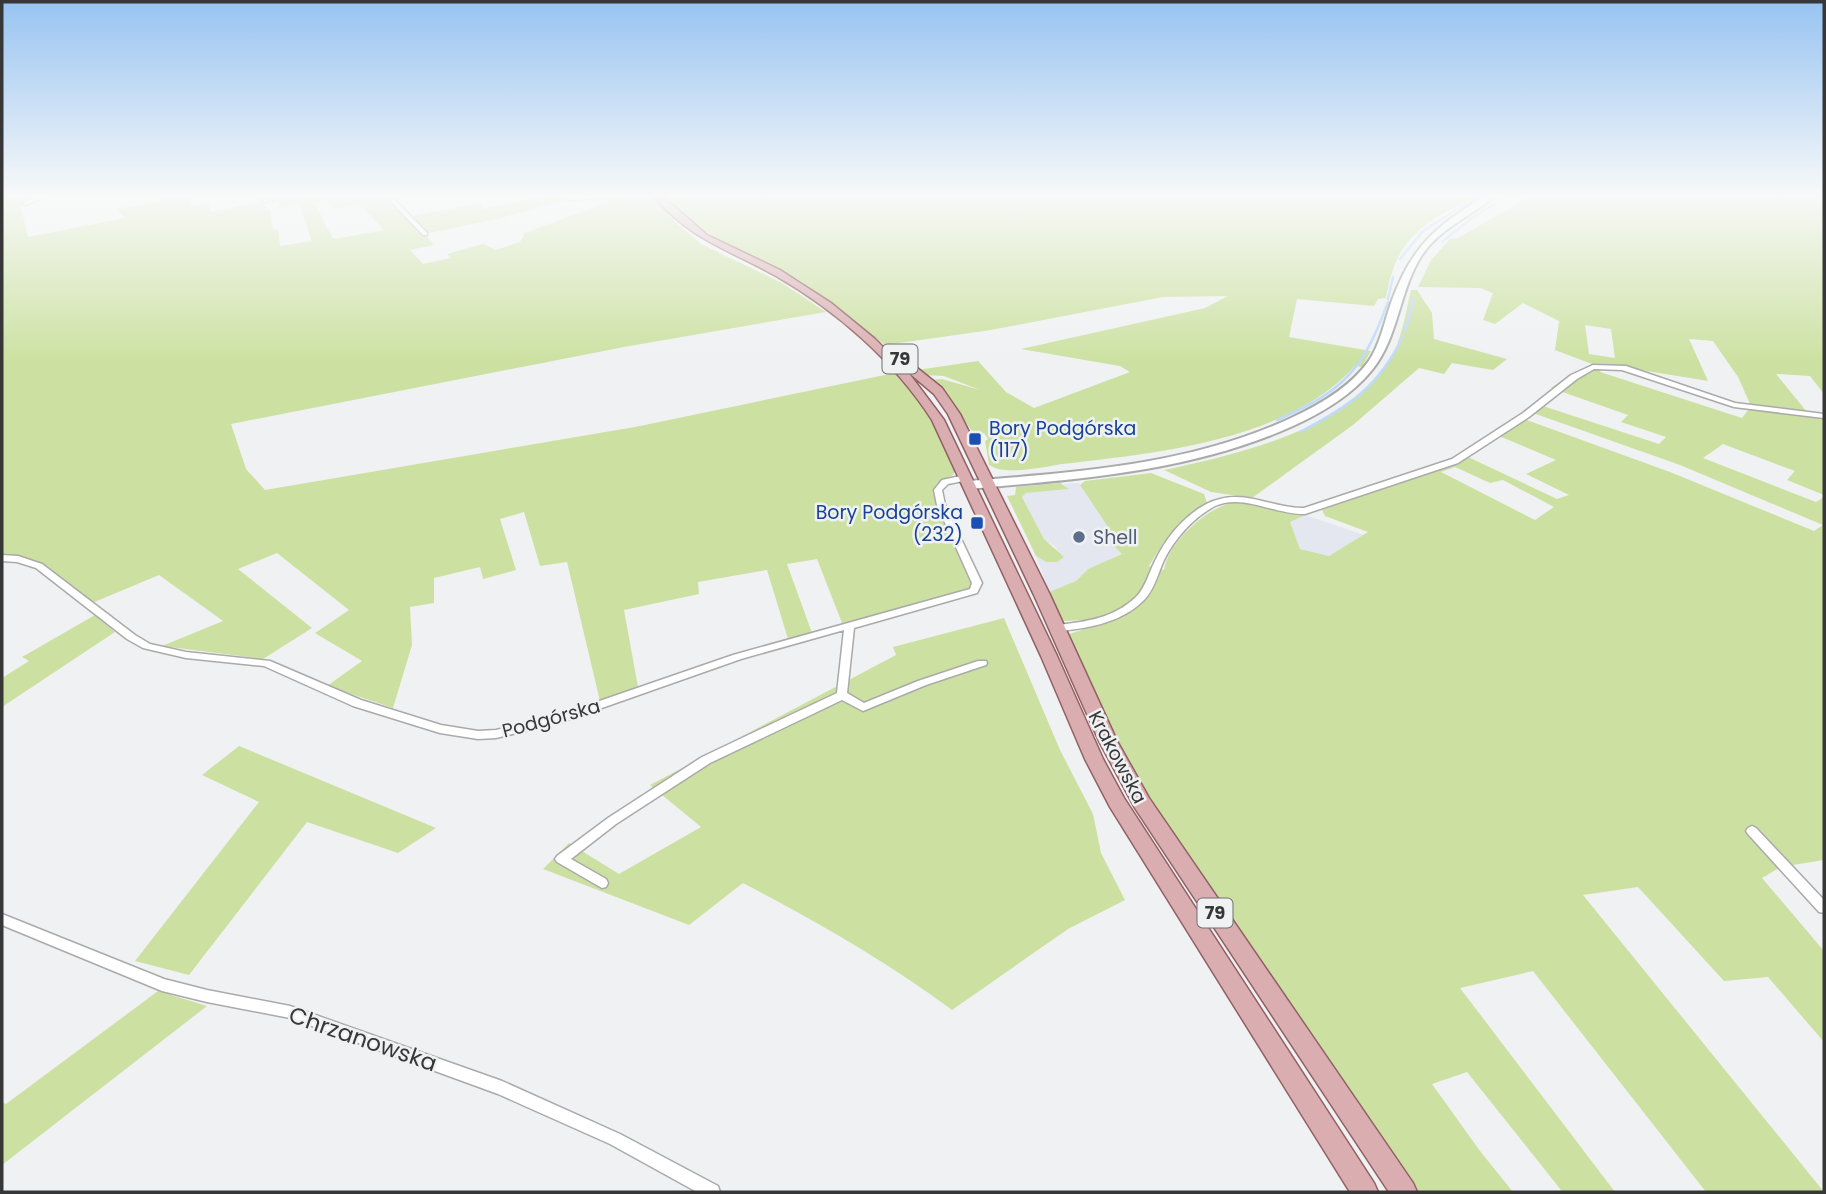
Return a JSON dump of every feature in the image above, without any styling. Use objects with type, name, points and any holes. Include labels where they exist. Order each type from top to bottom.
[{"type":"main road","name":"Krakowska","points":[[733,251],[796,283],[848,323],[902,371],[924,396],[977,481],[996,500],[1108,741],[1142,803],[1404,1192]]},
{"type":"main road","points":[[977,481],[1011,481],[1187,458],[1260,437],[1301,418],[1347,390],[1371,366],[1380,351],[1405,275],[1420,251]]},
{"type":"main road","name":"Krakowska","points":[[848,323],[886,348],[938,391],[954,414],[977,481],[1094,759],[1117,802],[1365,1192]]},
{"type":"main road","points":[[977,481],[1143,459],[1230,440],[1301,418]]},
{"type":"main road","points":[[996,500],[1001,488],[1011,481]]},
{"type":"street","points":[[1057,628],[1098,622],[1119,614],[1137,602],[1154,578],[1169,544],[1199,514],[1217,503],[1228,500],[1305,512],[1425,473],[1465,456],[1546,401],[1574,377],[1602,366],[1636,371],[1734,405],[1824,416]]},
{"type":"street","name":"Podgórska","points":[[2,558],[18,559],[39,566],[147,646],[186,655],[266,663],[357,703],[459,733],[496,734],[558,719],[737,657],[974,591],[976,583],[941,505],[938,490],[977,481]]},
{"type":"street","points":[[842,695],[849,627]]},
{"type":"street","points":[[842,695],[863,707],[982,663]]},
{"type":"street","points":[[602,883],[561,859],[612,821],[706,760],[842,695]]},
{"type":"street","points":[[1752,831],[1824,908]]},
{"type":"street","name":"Chrzanowska","points":[[2,919],[162,985],[290,1012],[502,1088],[615,1139],[712,1192]]},
{"type":"shaded area","name":"Shell","points":[[1079,483],[1114,536],[1122,554],[1088,569],[1076,581],[1049,592],[1036,556],[1046,562],[1057,562],[1057,548],[1044,539],[1022,497],[1026,493],[1068,489],[1063,484]]},
{"type":"shaded area","points":[[1305,515],[1364,535],[1329,556],[1300,549],[1289,521]]},
{"type":"green space","points":[[2,251],[411,251],[423,264],[451,258],[447,254],[459,251],[715,251],[782,283],[826,312],[624,347],[231,424],[246,469],[265,490],[635,427],[899,372],[931,420],[955,471],[953,475],[937,483],[933,492],[972,582],[971,587],[960,594],[842,623],[817,559],[787,564],[812,633],[788,639],[767,570],[698,582],[699,594],[624,610],[638,687],[600,701],[567,562],[540,566],[524,512],[500,519],[516,570],[483,579],[480,567],[434,578],[434,603],[410,607],[412,645],[393,708],[327,686],[362,661],[315,633],[349,610],[277,553],[238,569],[312,628],[263,659],[162,646],[223,621],[159,575],[92,603],[51,570],[16,556],[2,556]]},
{"type":"green space","points":[[741,251],[1402,251],[1386,298],[1378,299],[1374,306],[1297,299],[1289,337],[1371,351],[1362,367],[1355,366],[1327,391],[1294,411],[1257,427],[1179,448],[1035,469],[1004,470],[989,465],[985,441],[988,439],[984,433],[974,434],[955,407],[929,380],[942,379],[980,390],[944,376],[923,375],[917,370],[978,361],[1006,392],[1034,408],[1130,372],[1120,366],[1021,349],[1205,308],[1228,296],[1163,297],[991,330],[885,345],[799,280]]},
{"type":"green space","points":[[1439,251],[1824,251],[1824,394],[1810,376],[1776,374],[1807,412],[1824,414],[1824,495],[1787,480],[1795,471],[1723,444],[1703,458],[1816,502],[1824,497],[1824,860],[1781,867],[1762,878],[1824,951],[1824,1042],[1768,977],[1724,981],[1638,887],[1583,895],[1824,1192],[1706,1192],[1533,971],[1460,988],[1615,1192],[1557,1192],[1561,1190],[1467,1072],[1432,1084],[1513,1192],[1418,1192],[1143,790],[1066,635],[1101,624],[1099,619],[1061,619],[1049,592],[1076,581],[1088,569],[1122,554],[1114,546],[1114,536],[1080,485],[1085,481],[1151,473],[1204,494],[1207,503],[1203,509],[1164,542],[1149,566],[1164,570],[1173,548],[1192,526],[1226,504],[1237,502],[1305,515],[1290,522],[1300,549],[1329,556],[1368,532],[1325,516],[1322,510],[1468,457],[1557,499],[1569,495],[1526,474],[1556,460],[1499,436],[1524,419],[1670,472],[1814,531],[1823,525],[1680,465],[1533,413],[1543,406],[1659,444],[1666,437],[1621,422],[1628,415],[1551,388],[1592,364],[1555,350],[1559,321],[1523,303],[1495,324],[1483,320],[1493,293],[1480,288],[1418,287],[1431,260]],"holes":[[[1585,325],[1611,329],[1615,358],[1589,354]],[[1689,339],[1713,341],[1738,377],[1751,406],[1742,418],[1600,372],[1604,364],[1708,381]],[[1455,467],[1490,483],[1503,480],[1554,507],[1535,520],[1441,472]]]},
{"type":"green space","points":[[1411,290],[1417,290],[1432,313],[1434,339],[1507,359],[1493,370],[1452,363],[1444,374],[1419,368],[1353,425],[1252,498],[1211,492],[1164,470],[1226,456],[1293,434],[1324,419],[1353,400],[1376,378],[1394,352]]},
{"type":"green space","points":[[1060,483],[1069,489],[1026,493],[1022,497],[1044,539],[1064,557],[1057,562],[1046,562],[1036,556],[1007,496],[1015,495],[1016,487]]},
{"type":"green space","points":[[95,615],[115,632],[2,707],[2,678],[29,661],[22,657]]},
{"type":"green space","points":[[1004,618],[1060,750],[1093,814],[1101,853],[1125,900],[1068,929],[952,1010],[850,942],[743,883],[689,925],[543,869],[569,843],[619,874],[701,827],[650,785],[896,655],[893,647]]},
{"type":"green space","points":[[239,746],[436,828],[398,853],[307,822],[189,975],[135,961],[259,802],[202,775]]},
{"type":"green space","points":[[158,991],[207,1006],[2,1165],[2,1102],[6,1104]]},
{"type":"waterway","points":[[1400,259],[1407,251]]},
{"type":"waterway","points":[[1388,299],[1393,277]]},
{"type":"waterway","points":[[1405,331],[1414,298]]},
{"type":"waterway","points":[[1277,420],[1319,399],[1348,376],[1370,345],[1388,302]]},
{"type":"waterway","points":[[1300,432],[1333,414],[1373,382],[1394,354],[1403,336]]},
{"type":"place","name":"Bory Podgórska (117)","points":[[975,439]]},
{"type":"place","name":"Bory Podgórska (232)","points":[[977,523]]},
{"type":"place","name":"Shell","points":[[1079,537]]}]
